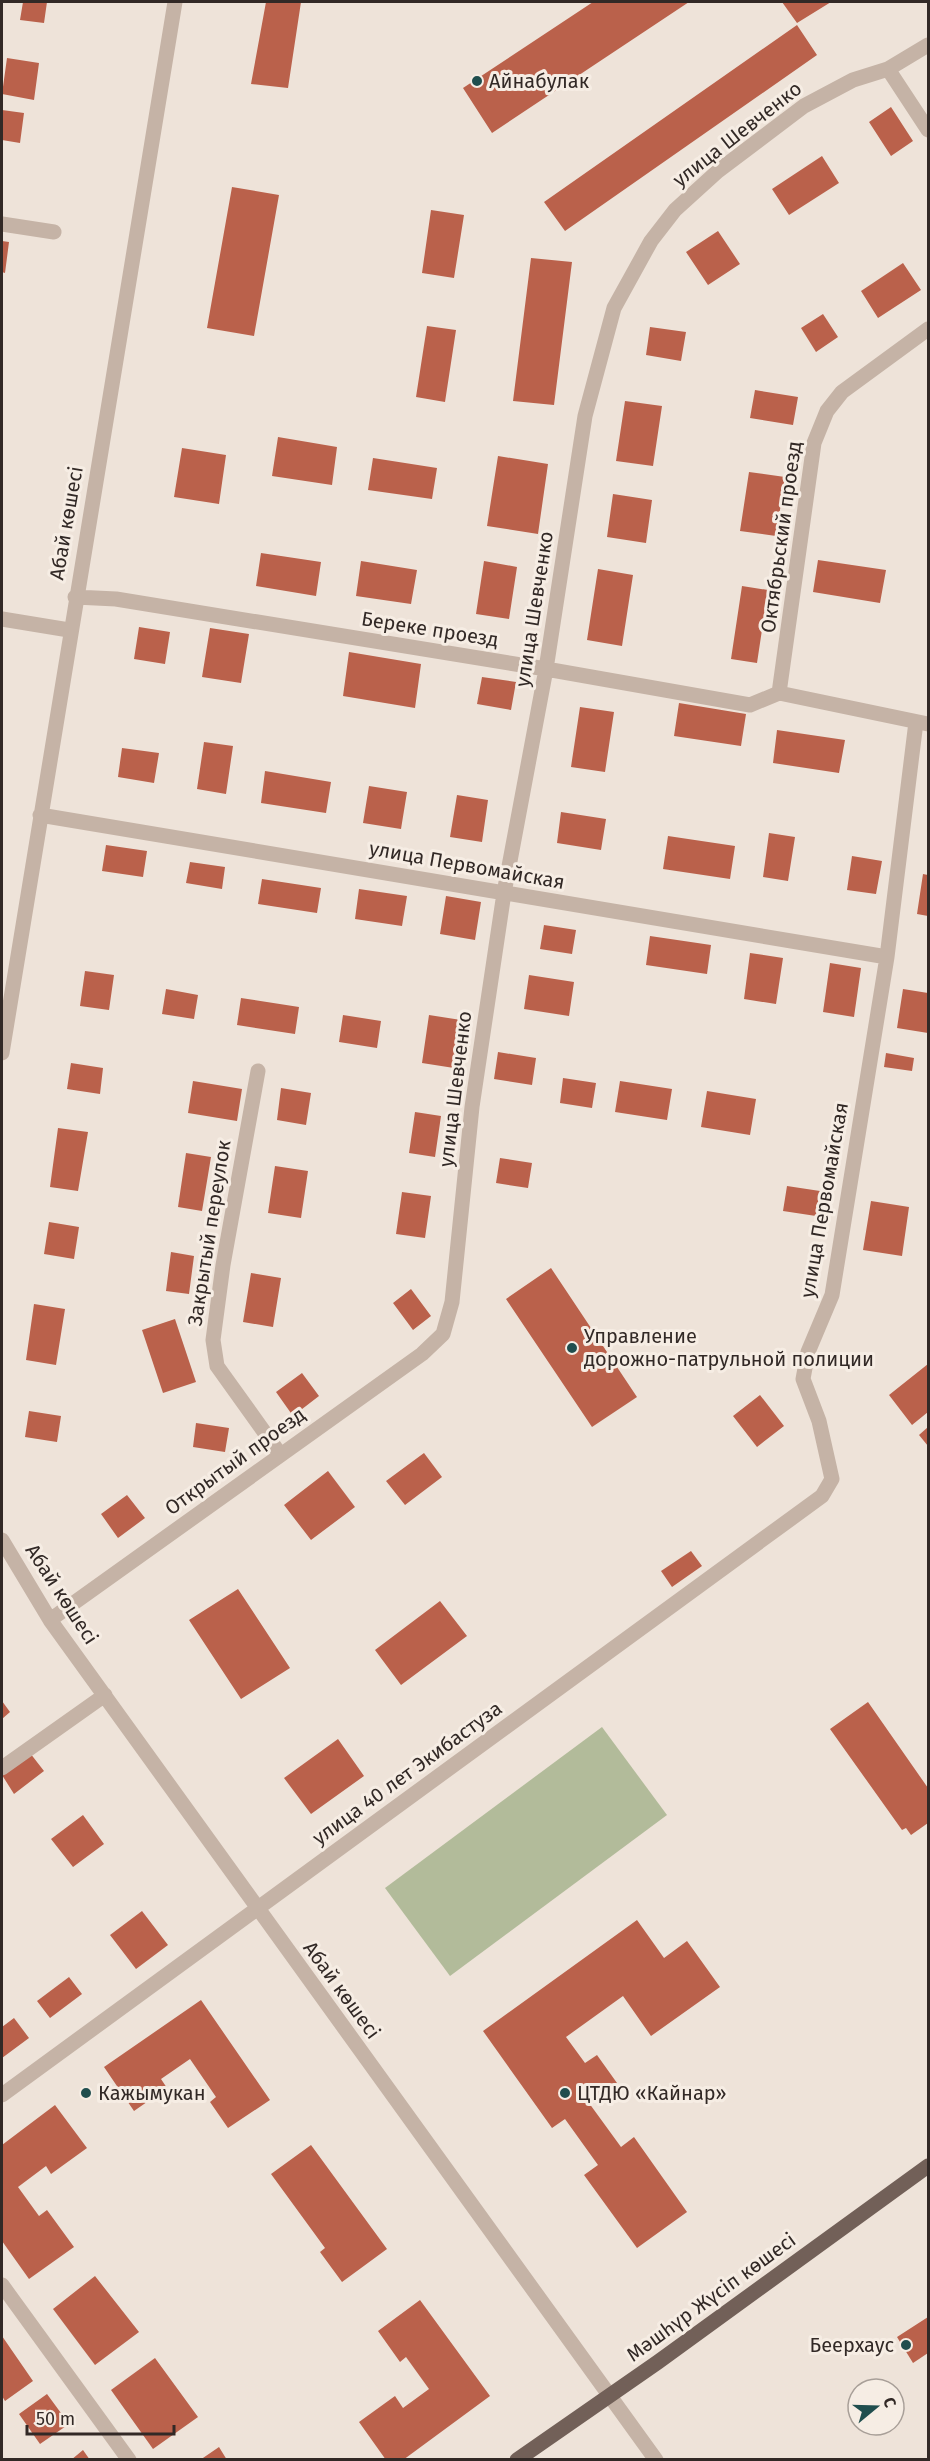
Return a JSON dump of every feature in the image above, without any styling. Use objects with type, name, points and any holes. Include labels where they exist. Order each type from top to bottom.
[{"type":"main road","name":"Мәшһүр Жүсіп көшесі","points":[[517,2460],[610,2396],[928,2166]]},
{"type":"street","name":"Абай көшесі","points":[[2,1053],[5,995],[40,815],[175,2]]},
{"type":"street","name":"улица Шевченко","points":[[442,1334],[452,1302],[472,1107],[504,892],[546,669],[585,416],[614,308],[632,272],[675,210],[718,171],[804,106],[853,80],[888,69],[928,45]]},
{"type":"street","points":[[888,69],[928,130]]},
{"type":"street","points":[[2,224],[54,232]]},
{"type":"street","name":"Октябрьский проезд","points":[[779,693],[814,443],[827,411],[842,392],[928,329]]},
{"type":"street","name":"Береке проезд","points":[[75,597],[116,599],[546,669],[750,705],[779,693]]},
{"type":"street","points":[[2,619],[69,630]]},
{"type":"street","points":[[779,693],[875,711],[922,723]]},
{"type":"street","name":"улица Первомайская","points":[[832,1479],[819,1421],[803,1379],[808,1352],[832,1295],[922,723]]},
{"type":"street","name":"улица Первомайская","points":[[40,815],[887,957]]},
{"type":"street","name":"Закрытый переулок","points":[[258,1071],[223,1265],[213,1340],[217,1366],[280,1454]]},
{"type":"street","name":"Открытый проезд","points":[[50,1620],[422,1354],[442,1334]]},
{"type":"street","name":"улица 40 лет Экибастуза","points":[[2,2095],[822,1496],[832,1479]]},
{"type":"street","name":"Абай көшесі","points":[[2,1540],[50,1620],[656,2460]]},
{"type":"street","points":[[2,1768],[105,1695]]},
{"type":"street","points":[[2,2285],[129,2460]]},
{"type":"green space","points":[[602,1727],[667,1815],[450,1976],[385,1888]]},
{"type":"building","points":[[23,2],[47,2],[44,23],[20,20]]},
{"type":"building","points":[[266,2],[301,2],[288,88],[251,84]]},
{"type":"building","points":[[593,2],[689,2],[492,133],[463,88]]},
{"type":"building","points":[[782,2],[831,2],[797,23]]},
{"type":"building","points":[[797,25],[817,55],[565,231],[544,202]]},
{"type":"building","points":[[7,58],[39,63],[34,100],[2,94]]},
{"type":"building","points":[[891,107],[913,141],[891,156],[869,122]]},
{"type":"building","points":[[2,110],[24,113],[20,143],[2,140]]},
{"type":"building","points":[[822,156],[839,183],[789,215],[772,189]]},
{"type":"building","points":[[232,187],[279,195],[254,336],[207,328]]},
{"type":"building","points":[[431,210],[464,215],[454,278],[422,273]]},
{"type":"building","points":[[718,231],[740,264],[708,285],[686,252]]},
{"type":"building","points":[[2,241],[9,242],[5,273],[2,272]]},
{"type":"building","points":[[531,258],[572,262],[554,405],[513,401]]},
{"type":"building","points":[[903,263],[921,290],[878,318],[861,291]]},
{"type":"building","points":[[823,314],[838,337],[816,352],[801,328]]},
{"type":"building","points":[[427,326],[456,330],[445,402],[416,397]]},
{"type":"building","points":[[650,327],[686,332],[681,361],[646,355]]},
{"type":"building","points":[[755,390],[798,397],[793,425],[750,418]]},
{"type":"building","points":[[625,401],[662,406],[653,466],[616,461]]},
{"type":"building","points":[[278,437],[337,447],[332,485],[272,476]]},
{"type":"building","points":[[182,448],[226,455],[219,504],[174,497]]},
{"type":"building","points":[[498,456],[548,464],[538,534],[487,526]]},
{"type":"building","points":[[373,458],[437,468],[432,499],[368,490]]},
{"type":"building","points":[[749,472],[785,477],[776,536],[740,531]]},
{"type":"building","points":[[613,494],[652,500],[646,543],[607,537]]},
{"type":"building","points":[[261,553],[321,562],[316,596],[256,586]]},
{"type":"building","points":[[818,560],[886,570],[880,603],[813,592]]},
{"type":"building","points":[[361,561],[417,570],[411,604],[356,596]]},
{"type":"building","points":[[484,561],[517,567],[509,619],[476,614]]},
{"type":"building","points":[[598,569],[633,575],[622,646],[587,640]]},
{"type":"building","points":[[742,586],[768,590],[757,663],[731,659]]},
{"type":"building","points":[[139,627],[170,632],[165,664],[134,659]]},
{"type":"building","points":[[210,628],[249,634],[241,683],[202,677]]},
{"type":"building","points":[[349,652],[421,664],[415,708],[343,696]]},
{"type":"building","points":[[482,677],[516,682],[511,710],[477,704]]},
{"type":"building","points":[[679,703],[746,714],[741,746],[674,736]]},
{"type":"building","points":[[580,707],[614,712],[605,772],[571,767]]},
{"type":"building","points":[[777,730],[845,740],[839,773],[773,763]]},
{"type":"building","points":[[204,742],[233,746],[226,794],[197,789]]},
{"type":"building","points":[[122,748],[159,753],[154,783],[118,777]]},
{"type":"building","points":[[265,771],[331,782],[326,813],[261,803]]},
{"type":"building","points":[[369,786],[407,792],[401,829],[363,823]]},
{"type":"building","points":[[457,795],[488,800],[482,842],[450,837]]},
{"type":"building","points":[[561,812],[606,819],[601,850],[557,843]]},
{"type":"building","points":[[769,833],[795,837],[788,881],[763,877]]},
{"type":"building","points":[[668,836],[735,846],[730,879],[663,869]]},
{"type":"building","points":[[106,845],[147,851],[143,877],[102,871]]},
{"type":"building","points":[[852,856],[882,861],[876,894],[847,890]]},
{"type":"building","points":[[190,862],[225,867],[222,889],[186,883]]},
{"type":"building","points":[[923,874],[928,875],[928,916],[917,914]]},
{"type":"building","points":[[262,879],[321,888],[317,913],[258,904]]},
{"type":"building","points":[[359,889],[407,896],[402,926],[355,919]]},
{"type":"building","points":[[446,896],[481,902],[475,940],[440,934]]},
{"type":"building","points":[[544,925],[576,930],[572,954],[540,949]]},
{"type":"building","points":[[650,936],[711,945],[707,974],[646,965]]},
{"type":"building","points":[[750,953],[783,958],[776,1004],[744,999]]},
{"type":"building","points":[[830,963],[861,968],[854,1017],[823,1012]]},
{"type":"building","points":[[85,971],[114,975],[109,1010],[80,1006]]},
{"type":"building","points":[[529,975],[574,982],[569,1016],[524,1009]]},
{"type":"building","points":[[166,989],[198,995],[194,1019],[162,1014]]},
{"type":"building","points":[[903,989],[928,993],[928,1033],[897,1028]]},
{"type":"building","points":[[241,998],[299,1007],[295,1034],[237,1025]]},
{"type":"building","points":[[343,1015],[381,1021],[377,1048],[339,1042]]},
{"type":"building","points":[[429,1015],[461,1020],[454,1068],[422,1063]]},
{"type":"building","points":[[498,1052],[536,1058],[532,1085],[494,1079]]},
{"type":"building","points":[[886,1053],[914,1058],[912,1071],[884,1067]]},
{"type":"building","points":[[71,1063],[103,1068],[100,1094],[67,1089]]},
{"type":"building","points":[[563,1078],[596,1083],[592,1108],[560,1103]]},
{"type":"building","points":[[193,1081],[242,1089],[237,1121],[188,1113]]},
{"type":"building","points":[[620,1081],[672,1089],[667,1120],[615,1112]]},
{"type":"building","points":[[281,1088],[311,1093],[306,1125],[277,1120]]},
{"type":"building","points":[[707,1091],[756,1099],[750,1135],[701,1127]]},
{"type":"building","points":[[415,1112],[441,1116],[435,1157],[409,1153]]},
{"type":"building","points":[[58,1128],[88,1132],[78,1191],[50,1187]]},
{"type":"building","points":[[186,1153],[211,1157],[202,1211],[178,1207]]},
{"type":"building","points":[[500,1158],[532,1163],[528,1188],[496,1183]]},
{"type":"building","points":[[275,1166],[308,1171],[301,1218],[268,1213]]},
{"type":"building","points":[[787,1186],[820,1191],[816,1216],[783,1211]]},
{"type":"building","points":[[402,1192],[431,1196],[425,1238],[396,1234]]},
{"type":"building","points":[[871,1201],[909,1207],[902,1256],[863,1250]]},
{"type":"building","points":[[49,1222],[79,1227],[74,1259],[44,1254]]},
{"type":"building","points":[[171,1252],[194,1256],[189,1294],[166,1291]]},
{"type":"building","name":"Управление дорожно-патрульной полиции","points":[[551,1268],[637,1397],[592,1427],[506,1299]]},
{"type":"building","points":[[251,1273],[281,1278],[273,1327],[243,1322]]},
{"type":"building","points":[[411,1289],[431,1316],[413,1330],[393,1303]]},
{"type":"building","points":[[34,1304],[65,1309],[56,1365],[26,1360]]},
{"type":"building","points":[[175,1319],[196,1382],[163,1393],[142,1330]]},
{"type":"building","points":[[928,1364],[928,1412],[912,1425],[889,1395]]},
{"type":"building","points":[[302,1373],[319,1396],[293,1416],[276,1392]]},
{"type":"building","points":[[760,1395],[784,1426],[757,1447],[733,1416]]},
{"type":"building","points":[[29,1411],[61,1416],[57,1442],[25,1437]]},
{"type":"building","points":[[196,1423],[229,1428],[225,1452],[193,1447]]},
{"type":"building","points":[[928,1427],[928,1446],[919,1435]]},
{"type":"building","points":[[424,1453],[442,1477],[405,1505],[386,1481]]},
{"type":"building","points":[[328,1471],[355,1507],[311,1540],[284,1505]]},
{"type":"building","points":[[127,1495],[145,1518],[118,1538],[101,1514]]},
{"type":"building","points":[[691,1551],[702,1566],[672,1587],[661,1571]]},
{"type":"building","points":[[238,1589],[290,1668],[241,1699],[189,1620]]},
{"type":"building","points":[[440,1601],[467,1636],[401,1685],[375,1650]]},
{"type":"building","points":[[2,1701],[10,1712],[2,1719]]},
{"type":"building","points":[[868,1702],[928,1788],[928,1823],[911,1835],[906,1828],[902,1830],[830,1729]]},
{"type":"building","points":[[338,1739],[364,1776],[311,1814],[284,1778]]},
{"type":"building","points":[[30,1753],[44,1771],[14,1794],[2,1775]]},
{"type":"building","points":[[83,1815],[104,1844],[73,1867],[51,1839]]},
{"type":"building","points":[[142,1911],[168,1945],[136,1969],[110,1935]]},
{"type":"building","name":"ЦТДЮ «Кайнар»","points":[[637,1920],[664,1958],[687,1941],[720,1987],[651,2036],[623,1996],[566,2037],[585,2063],[597,2055],[617,2083],[589,2103],[621,2147],[634,2137],[687,2212],[637,2248],[584,2175],[598,2165],[565,2119],[552,2128],[483,2031]]},
{"type":"building","points":[[69,1977],[82,1994],[50,2018],[37,2001]]},
{"type":"building","points":[[201,2000],[270,2100],[228,2128],[210,2102],[216,2097],[190,2059],[161,2079],[167,2088],[134,2111],[104,2067]]},
{"type":"building","points":[[14,2018],[29,2038],[2,2058],[2,2027]]},
{"type":"building","points":[[55,2105],[87,2148],[51,2174],[46,2166],[18,2187],[39,2216],[47,2210],[74,2247],[29,2279],[2,2241],[2,2145]]},
{"type":"building","points":[[311,2145],[387,2249],[342,2282],[320,2252],[325,2248],[271,2174]]},
{"type":"building","points":[[95,2276],[139,2332],[95,2365],[53,2309]]},
{"type":"building","points":[[420,2300],[490,2396],[403,2460],[386,2460],[359,2422],[395,2396],[403,2408],[429,2389],[406,2357],[400,2362],[378,2331]]},
{"type":"building","points":[[928,2317],[928,2353],[913,2363],[897,2337]]},
{"type":"building","points":[[2,2336],[33,2381],[5,2401],[2,2396]]},
{"type":"building","points":[[155,2358],[198,2417],[153,2449],[111,2390]]},
{"type":"building","points":[[47,2394],[69,2424],[40,2444],[19,2414]]},
{"type":"building","points":[[219,2447],[227,2460],[200,2460]]},
{"type":"building","points":[[83,2450],[90,2460],[71,2460]]},
{"type":"place","name":"Айнабулак","points":[[477,81]]},
{"type":"place","name":"Управление дорожно-патрульной полиции","points":[[572,1348]]},
{"type":"place","name":"Кажымукан","points":[[86,2093]]},
{"type":"place","name":"ЦТДЮ «Кайнар»","points":[[565,2093]]},
{"type":"place","name":"Беерхаус","points":[[906,2345]]}]
